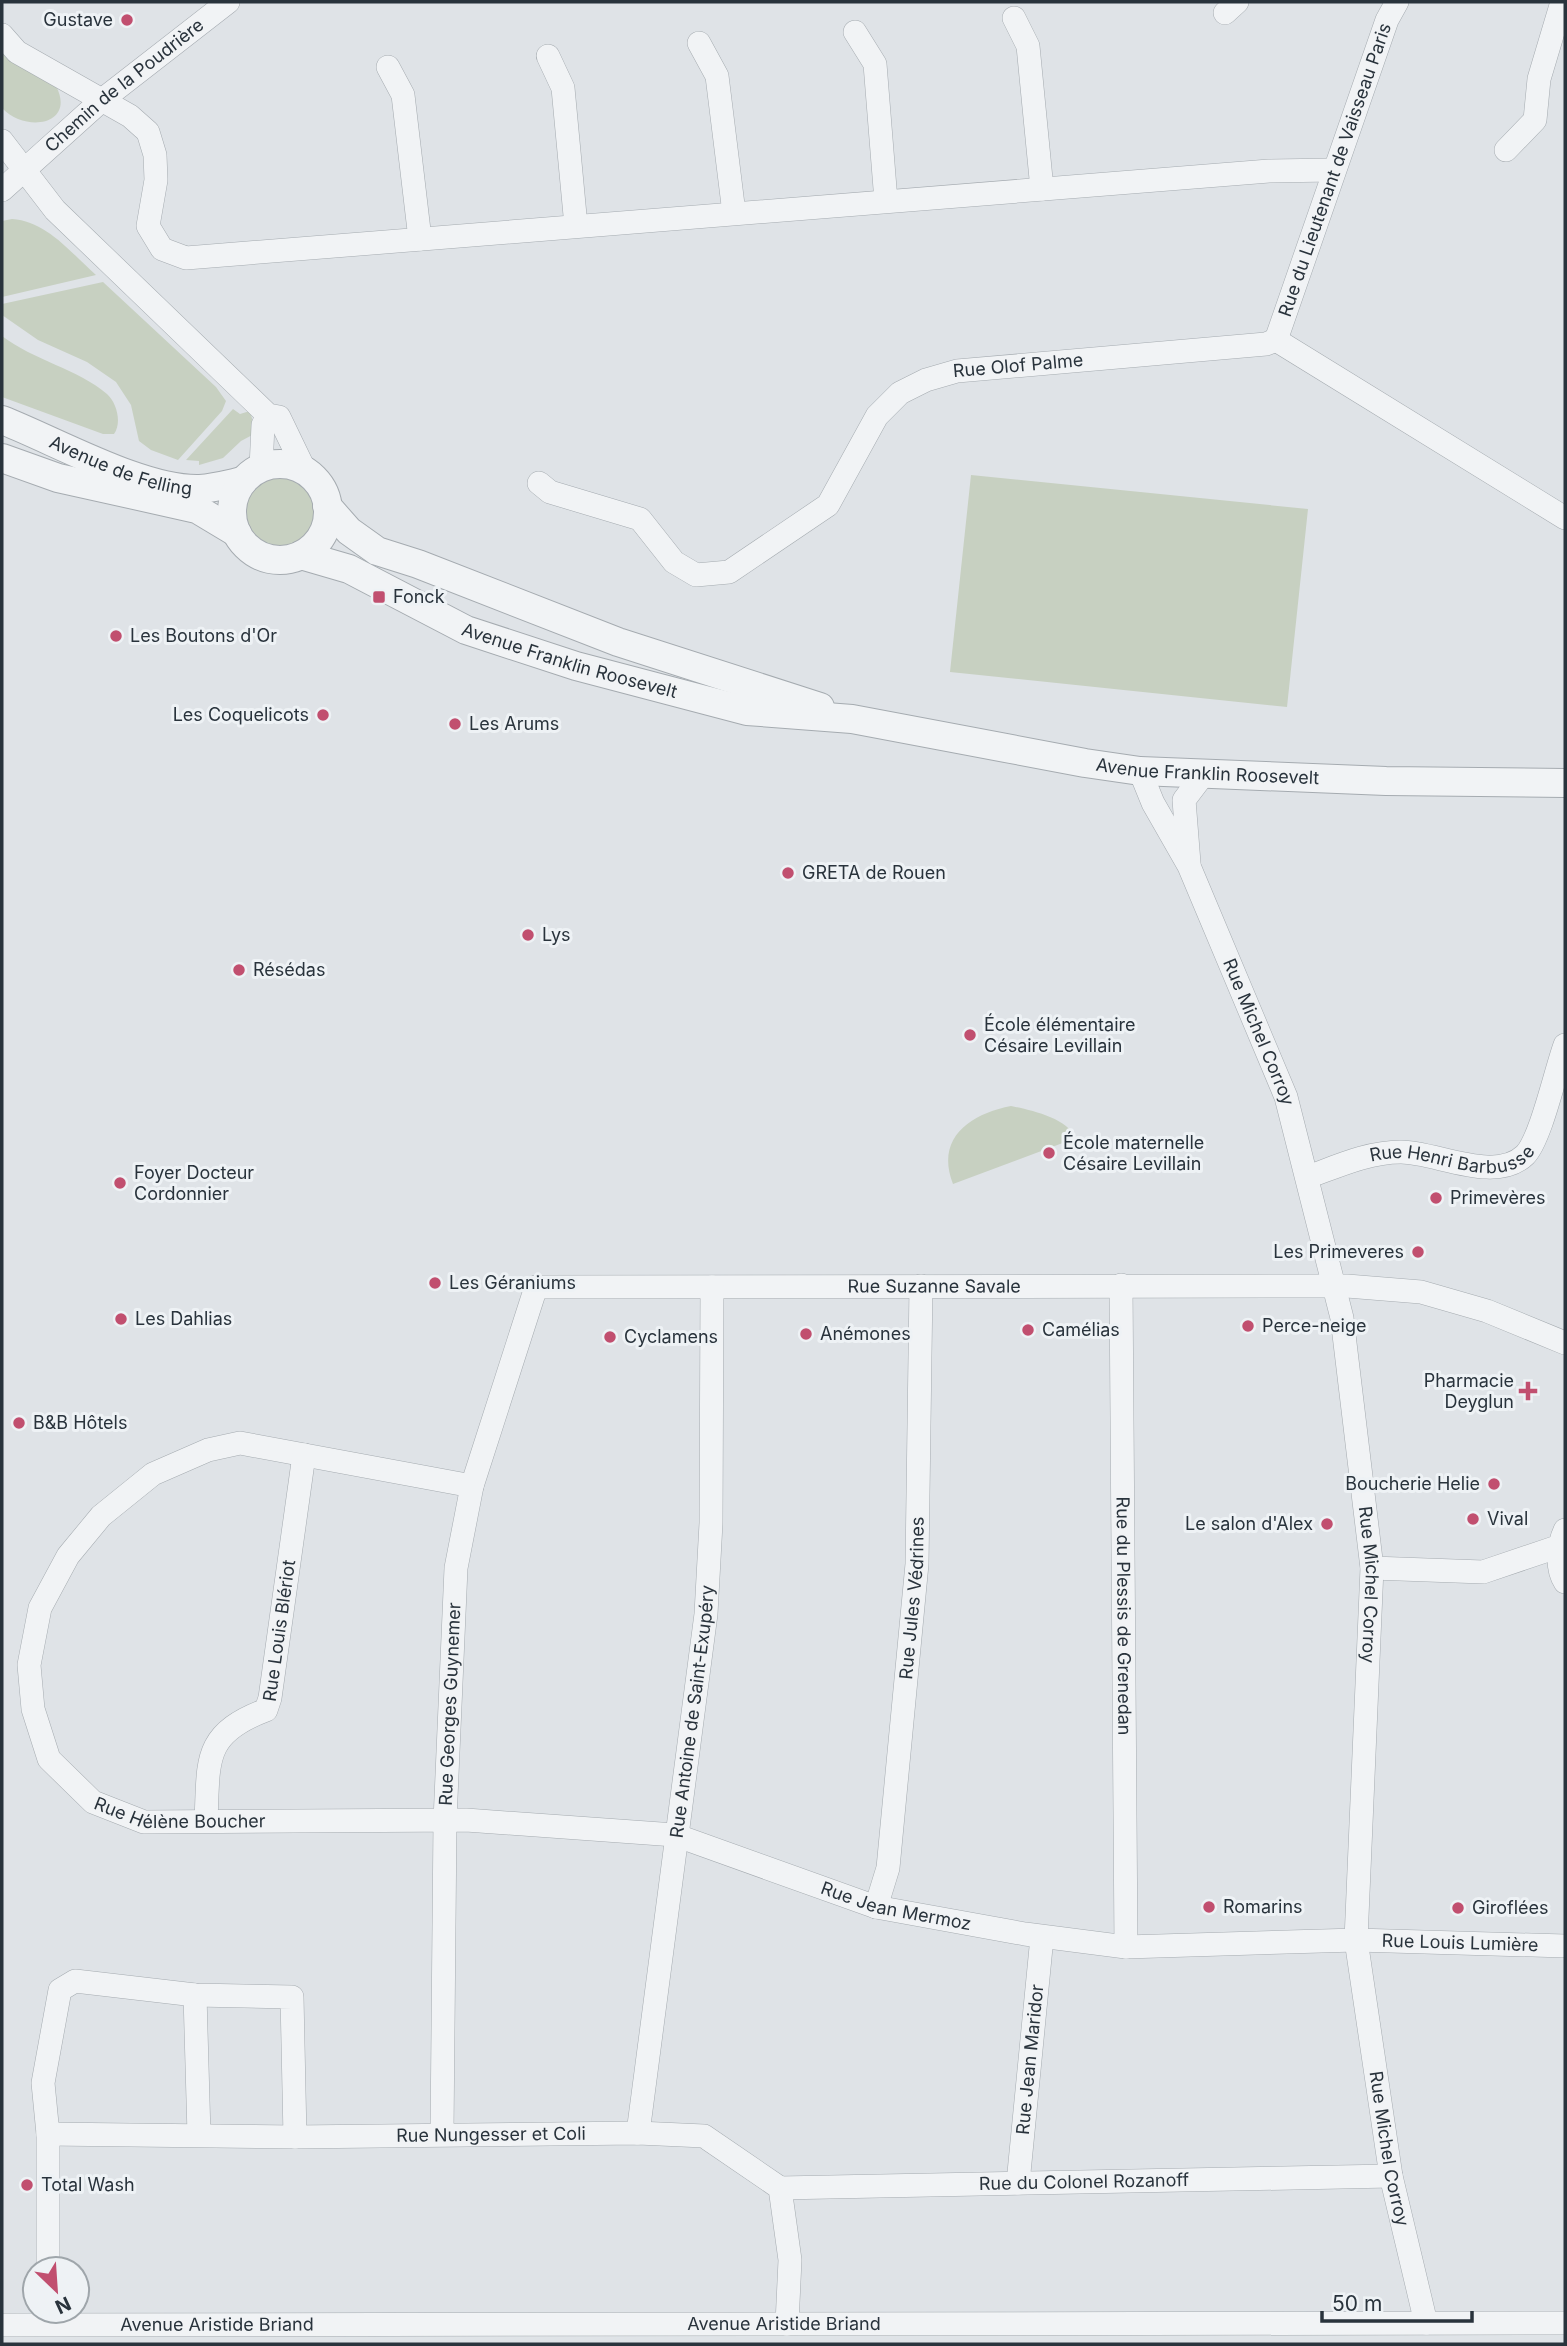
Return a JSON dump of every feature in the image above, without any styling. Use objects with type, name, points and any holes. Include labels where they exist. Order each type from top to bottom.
[{"type":"street","name":"Chemin de la Poudrière","points":[[2,190],[102,100],[228,2]]},
{"type":"street","name":"Rue du Lieutenant de Vaisseau Paris","points":[[1276,340],[1332,170],[1387,20],[1397,2]]},
{"type":"street","points":[[1506,150],[1535,120],[1538,79],[1562,2]]},
{"type":"street","points":[[1014,18],[1028,46],[1042,189]]},
{"type":"street","points":[[855,32],[875,64],[886,201]]},
{"type":"street","points":[[2,35],[17,52],[130,116],[148,132],[155,155],[156,180],[148,226],[162,249],[186,258],[1269,171],[1332,170]]},
{"type":"street","points":[[699,43],[717,76],[734,214]]},
{"type":"street","points":[[548,56],[563,88],[576,226]]},
{"type":"street","points":[[388,67],[403,95],[420,239]]},
{"type":"street","points":[[2,141],[22,172],[55,210],[268,415],[279,417],[306,473],[322,491],[327,506],[322,534],[301,555],[279,560],[262,557],[248,548],[237,533],[232,510],[252,475],[263,425],[268,415]]},
{"type":"street","points":[[1276,340],[1565,518]]},
{"type":"street","name":"Rue Olof Palme","points":[[539,483],[550,492],[640,519],[674,562],[696,575],[729,572],[828,505],[877,416],[900,393],[926,380],[957,371],[1266,344],[1276,340]]},
{"type":"street","name":"Avenue de Felling","points":[[2,420],[123,471],[167,484],[201,489],[252,475]]},
{"type":"street","name":"Avenue de Felling","points":[[2,458],[58,478],[197,509],[237,533]]},
{"type":"street","points":[[252,475],[289,466],[306,473]]},
{"type":"street","name":"Avenue Franklin Roosevelt","points":[[327,506],[349,531],[377,551],[418,564],[618,642],[780,692],[852,719]]},
{"type":"street","name":"Avenue Franklin Roosevelt","points":[[301,555],[349,569],[466,630],[576,666],[747,711],[852,719],[1085,764],[1140,771],[1458,783],[1565,783]]},
{"type":"street","name":"Rue Michel Corroy","points":[[1140,771],[1153,803],[1189,866],[1286,1097],[1342,1318],[1372,1568],[1356,1940],[1391,2176],[1426,2323]]},
{"type":"street","name":"Rue Michel Corroy","points":[[1189,866],[1184,800],[1203,775]]},
{"type":"street","name":"Rue Henri Barbusse","points":[[1308,1177],[1373,1155],[1402,1152],[1471,1165],[1504,1168],[1525,1155],[1555,1112],[1565,1045]]},
{"type":"street","name":"Rue du Plessis de Grenedan","points":[[1121,1285],[1126,1947]]},
{"type":"street","name":"Rue Jules Védrines","points":[[876,1907],[888,1868],[917,1564],[921,1286]]},
{"type":"street","name":"Rue Suzanne Savale","points":[[536,1287],[1335,1287],[1421,1292],[1487,1311],[1565,1343]]},
{"type":"street","name":"Rue Georges Guynemer","points":[[442,2133],[445,1821],[456,1568],[472,1486],[536,1287]]},
{"type":"street","name":"Rue Antoine de Saint-Exupéry","points":[[638,2133],[706,1614],[711,1523],[712,1287]]},
{"type":"street","name":"Rue Hélène Boucher","points":[[445,1821],[144,1822],[93,1802],[49,1759],[33,1709],[29,1664],[40,1608],[68,1556],[101,1516],[153,1474],[208,1450],[240,1443],[472,1486]]},
{"type":"street","name":"Rue Louis Blériot","points":[[206,1820],[209,1756],[222,1735],[266,1710],[270,1698],[304,1455]]},
{"type":"street","points":[[1372,1568],[1483,1572],[1563,1538],[1560,1575],[1565,1582]]},
{"type":"street","name":"Rue Jean Mermoz","points":[[445,1821],[675,1835],[876,1907],[1042,1937],[1126,1947],[1356,1940]]},
{"type":"street","name":"Rue Jean Maridor","points":[[1018,2183],[1042,1937]]},
{"type":"street","name":"Rue Louis Lumière","points":[[1356,1940],[1565,1946]]},
{"type":"street","points":[[48,2255],[48,2134],[43,2083],[60,1990],[75,1981],[195,1995],[292,1997],[295,2137]]},
{"type":"street","points":[[195,1995],[199,2136]]},
{"type":"street","name":"Rue Nungesser et Coli","points":[[48,2134],[295,2137],[442,2133],[638,2133],[704,2136],[780,2188]]},
{"type":"street","name":"Rue du Colonel Rozanoff","points":[[780,2188],[1391,2176]]},
{"type":"street","points":[[780,2188],[790,2260],[787,2324]]},
{"type":"street","name":"Avenue Aristide Briand","points":[[91,2319],[734,2334],[787,2324],[1426,2323],[1451,2334],[1565,2323]]},
{"type":"street","name":"Avenue Aristide Briand","points":[[2,2325],[21,2322]]},
{"type":"green space","points":[[2,48],[56,86],[60,109],[54,117],[46,121],[24,121],[2,108]]},
{"type":"green space","points":[[2,221],[25,221],[48,232],[96,275],[2,297]]},
{"type":"green space","points":[[103,282],[216,387],[226,401],[222,411],[178,460],[151,450],[139,441],[131,405],[116,382],[87,362],[38,340],[2,315],[2,304]]},
{"type":"green space","points":[[2,336],[27,352],[83,378],[107,394],[117,413],[118,424],[114,434],[103,434],[2,397]]},
{"type":"green space","points":[[233,409],[240,414],[250,411],[256,433],[241,441],[223,458],[199,465],[199,461],[186,460]]},
{"type":"green space","points":[[971,475],[1308,509],[1287,707],[950,672]]},
{"type":"green space","points":[[280,478],[293,481],[304,488],[311,499],[314,512],[311,525],[304,536],[293,543],[280,546],[267,543],[256,536],[249,525],[246,512],[249,499],[256,488],[267,481]]},
{"type":"green space","points":[[1011,1106],[1057,1120],[1076,1138],[953,1184],[949,1154],[960,1131],[982,1115]]},
{"type":"place","name":"Gustave","points":[[127,20]]},
{"type":"place","name":"Fonck","points":[[379,597]]},
{"type":"place","name":"Les Boutons d'Or","points":[[116,636]]},
{"type":"place","name":"Les Coquelicots","points":[[323,715]]},
{"type":"place","name":"Les Arums","points":[[455,724]]},
{"type":"place","name":"GRETA de Rouen","points":[[788,873]]},
{"type":"place","name":"Lys","points":[[528,935]]},
{"type":"place","name":"Résédas","points":[[239,970]]},
{"type":"place","name":"École élémentaire Césaire Levillain","points":[[970,1035]]},
{"type":"place","name":"École maternelle Césaire Levillain","points":[[1049,1153]]},
{"type":"place","name":"Foyer Docteur Cordonnier","points":[[120,1183]]},
{"type":"place","name":"Primevères","points":[[1436,1198]]},
{"type":"place","name":"Les Primeveres","points":[[1418,1252]]},
{"type":"place","name":"Les Géraniums","points":[[435,1283]]},
{"type":"place","name":"Les Dahlias","points":[[121,1319]]},
{"type":"place","name":"Perce-neige","points":[[1248,1326]]},
{"type":"place","name":"Camélias","points":[[1028,1330]]},
{"type":"place","name":"Anémones","points":[[806,1334]]},
{"type":"place","name":"Cyclamens","points":[[610,1337]]},
{"type":"place","name":"Pharmacie Deyglun","points":[[1528,1391]]},
{"type":"place","name":"B&B Hôtels","points":[[19,1423]]},
{"type":"place","name":"Boucherie Helie","points":[[1494,1484]]},
{"type":"place","name":"Vival","points":[[1473,1519]]},
{"type":"place","name":"Le salon d'Alex","points":[[1327,1524]]},
{"type":"place","name":"Romarins","points":[[1209,1907]]},
{"type":"place","name":"Giroflées","points":[[1458,1908]]},
{"type":"place","name":"Total Wash","points":[[27,2185]]}]
